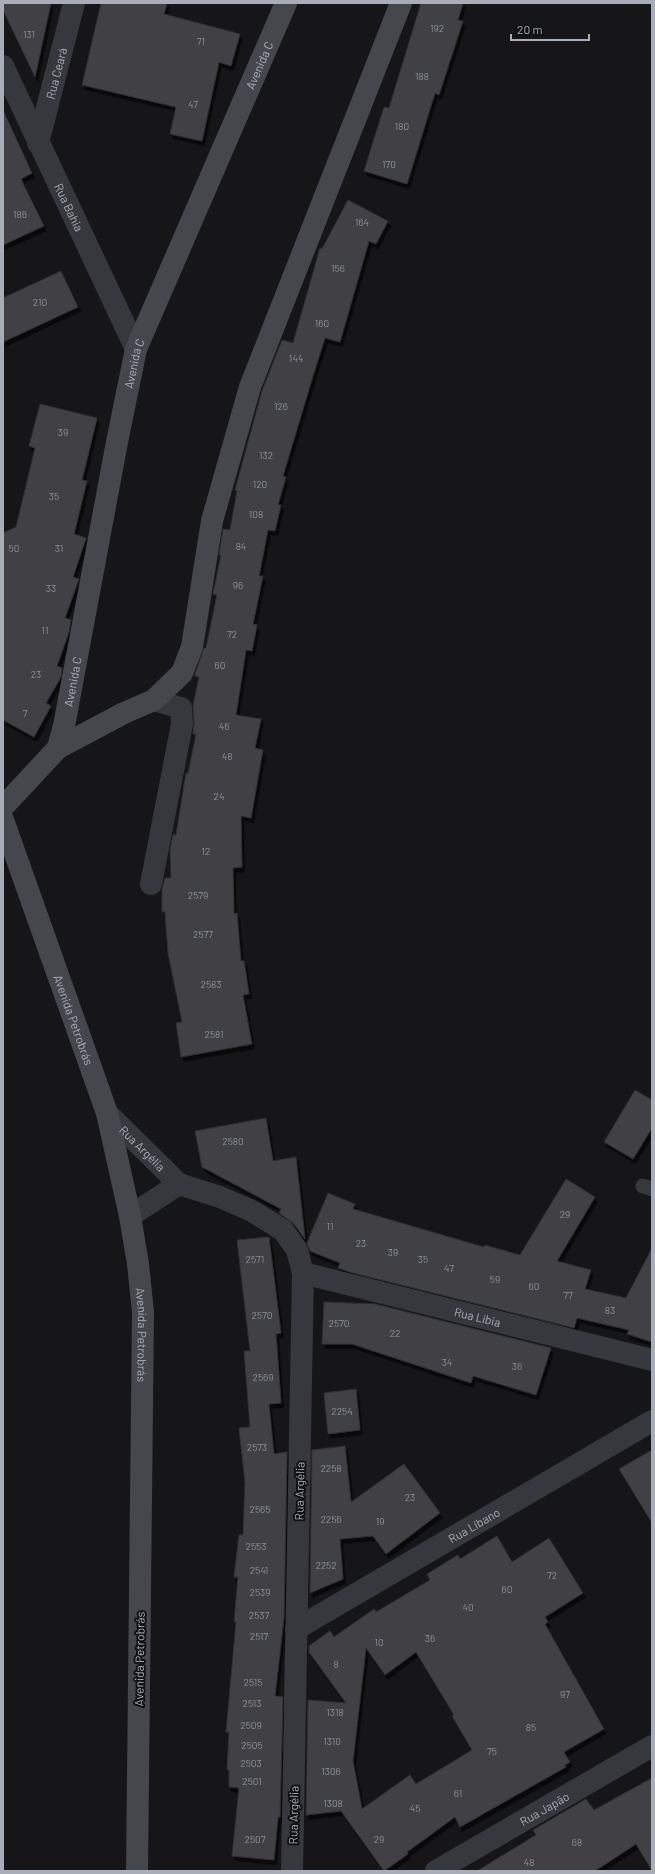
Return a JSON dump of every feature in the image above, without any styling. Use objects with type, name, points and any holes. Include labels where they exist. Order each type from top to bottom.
[{"type":"main road","name":"Avenida C","points":[[58,748],[64,726],[117,442],[136,349],[286,3]]},
{"type":"main road","name":"Avenida C","points":[[3,807],[58,748],[124,713],[154,700],[182,673],[192,647],[212,521],[250,387],[401,3]]},
{"type":"main road","name":"Avenida Petrobrás","points":[[3,820],[107,1113],[130,1216],[138,1264],[143,1312],[137,1871]]},
{"type":"street","name":"Rua Ceará","points":[[38,143],[74,3]]},
{"type":"street","name":"Rua Bahia","points":[[3,66],[136,349]]},
{"type":"street","points":[[151,884],[182,724],[181,708],[154,700]]},
{"type":"street","name":"Rua Argélia","points":[[107,1113],[179,1184],[220,1197],[252,1211],[283,1230],[297,1250],[303,1273],[292,1871]]},
{"type":"street","points":[[130,1216],[179,1184]]},
{"type":"street","name":"Rua Líbia","points":[[303,1273],[652,1360]]},
{"type":"street","name":"Rua Líbano","points":[[296,1629],[652,1421]]},
{"type":"street","name":"Rua Japão","points":[[436,1871],[652,1746]]},
{"type":"building","points":[[3,3],[51,3],[35,77],[3,10]]},
{"type":"building","points":[[101,3],[167,3],[164,14],[240,34],[231,66],[219,62],[202,141],[170,134],[176,107],[82,85]]},
{"type":"building","points":[[421,3],[463,3],[458,20],[463,21],[439,95],[435,93],[407,184],[364,171],[384,107],[389,108]]},
{"type":"building","points":[[3,110],[32,173],[21,179],[44,226],[3,245]]},
{"type":"building","points":[[348,200],[388,221],[376,244],[369,241],[340,342],[325,338],[313,376],[283,476],[286,477],[278,505],[281,505],[275,531],[268,530],[259,576],[263,576],[253,624],[257,625],[252,651],[246,650],[236,715],[261,719],[255,748],[263,750],[251,818],[241,816],[242,867],[233,868],[234,914],[237,913],[241,961],[244,961],[249,994],[243,995],[252,1044],[181,1057],[176,1023],[182,1022],[168,953],[165,912],[162,912],[162,889],[165,878],[171,878],[170,850],[173,835],[176,835],[186,773],[188,774],[196,734],[193,734],[193,706],[199,677],[195,676],[195,674],[204,648],[206,648],[217,595],[213,594],[221,555],[219,555],[223,529],[230,530],[237,491],[235,490],[262,391],[282,340],[293,343],[320,248],[322,249]]},
{"type":"building","points":[[61,271],[78,307],[3,342],[3,298]]},
{"type":"building","points":[[40,404],[97,418],[82,480],[87,481],[74,534],[86,538],[73,577],[79,579],[65,618],[71,620],[69,632],[57,666],[62,668],[61,677],[46,703],[51,706],[34,737],[3,720],[3,533],[16,527],[35,448],[29,446]]},
{"type":"building","points":[[635,1090],[652,1100],[652,1128],[633,1159],[604,1142]]},
{"type":"building","points":[[266,1118],[273,1161],[296,1157],[305,1239],[293,1223],[279,1213],[281,1209],[202,1167],[195,1131]]},
{"type":"building","points":[[566,1179],[595,1197],[557,1261],[591,1270],[585,1289],[626,1298],[652,1248],[652,1342],[627,1334],[629,1330],[577,1318],[574,1328],[353,1273],[338,1268],[340,1263],[310,1251],[307,1243],[328,1193],[355,1204],[353,1209],[484,1247],[485,1245],[520,1255]]},
{"type":"building","points":[[269,1237],[281,1333],[276,1334],[281,1403],[269,1404],[274,1454],[287,1452],[284,1617],[275,1696],[283,1697],[280,1817],[278,1817],[274,1860],[232,1856],[239,1788],[229,1787],[229,1770],[227,1770],[229,1732],[226,1732],[236,1622],[234,1622],[238,1577],[234,1577],[239,1535],[243,1535],[245,1482],[239,1428],[250,1427],[244,1351],[250,1351],[237,1240]]},
{"type":"building","points":[[324,1302],[375,1304],[551,1348],[536,1395],[473,1376],[471,1383],[352,1344],[322,1344]]},
{"type":"building","points":[[356,1389],[360,1430],[328,1434],[324,1393]]},
{"type":"building","points":[[345,1446],[351,1502],[404,1464],[440,1513],[386,1554],[373,1536],[340,1539],[343,1579],[310,1593],[312,1450]]},
{"type":"building","points":[[652,1450],[652,1523],[619,1469]]},
{"type":"building","points":[[497,1536],[512,1562],[549,1538],[583,1593],[545,1617],[548,1622],[545,1624],[604,1729],[564,1752],[570,1762],[565,1765],[566,1767],[460,1827],[455,1817],[384,1871],[341,1811],[306,1815],[308,1700],[346,1703],[309,1652],[309,1646],[330,1631],[334,1637],[374,1609],[376,1612],[430,1580],[427,1574],[458,1555],[460,1559]],"holes":[[[366,1648],[385,1675],[416,1652],[454,1715],[452,1716],[472,1750],[416,1784],[410,1775],[362,1809],[353,1761]]]},
{"type":"building","points":[[652,1778],[652,1871],[636,1844],[595,1871],[477,1871],[536,1835],[533,1830],[586,1799],[594,1810]]}]
